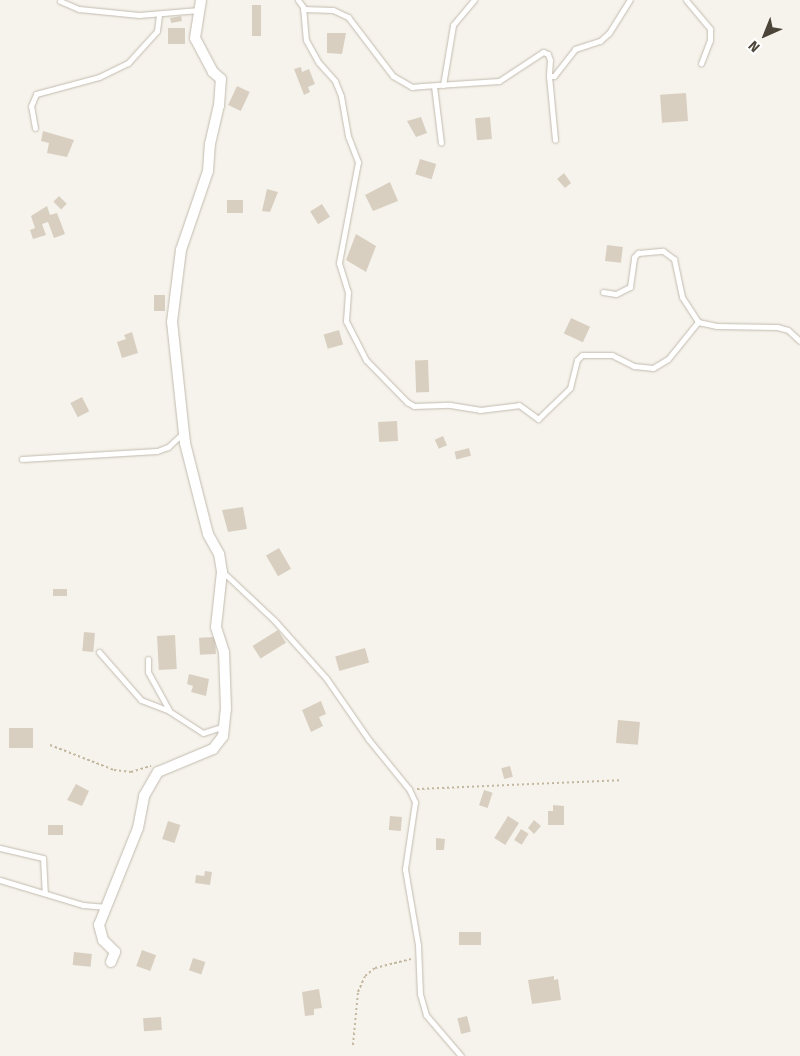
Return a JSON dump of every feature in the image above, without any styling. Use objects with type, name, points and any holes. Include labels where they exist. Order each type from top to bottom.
[{"type":"street","points":[[112,962],[115,952],[103,940],[98,925],[138,828],[144,796],[158,772],[213,749],[222,736],[224,726],[224,652],[216,627],[222,572],[219,554],[208,534],[184,432],[172,322],[181,250],[208,171],[221,79],[213,72],[195,38],[200,5]]},
{"type":"lane","points":[[298,0],[303,9],[306,40],[316,58],[335,81],[358,162],[339,263],[348,292],[346,321],[366,360],[407,402],[414,406],[450,406],[480,410],[519,405],[538,418],[570,388],[577,360],[582,355],[612,355],[634,366],[653,368],[668,359],[698,322]]},
{"type":"lane","points":[[443,86],[453,24],[474,0]]},
{"type":"lane","points":[[549,76],[559,73],[576,49],[600,41],[609,33],[630,0]]},
{"type":"lane","points":[[686,0],[710,29],[701,63]]},
{"type":"lane","points":[[60,1],[79,9],[160,14],[200,5]]},
{"type":"lane","points":[[303,9],[332,10],[348,17],[393,76],[412,87],[499,81],[543,52],[548,54],[550,60],[549,76],[555,140]]},
{"type":"lane","points":[[35,128],[31,106],[36,94],[99,77],[128,63],[157,31],[160,14]]},
{"type":"lane","points":[[434,86],[441,143]]},
{"type":"lane","points":[[603,292],[616,294],[630,287],[634,257],[638,253],[663,251],[674,259],[682,298],[698,322],[717,326],[777,327],[788,330],[800,341]]},
{"type":"lane","points":[[22,459],[157,451],[168,448],[184,432]]},
{"type":"lane","points":[[222,572],[274,620],[326,678],[369,740],[409,789],[415,802],[405,869],[418,958],[420,994],[426,1015],[461,1056]]},
{"type":"lane","points":[[99,652],[141,700],[169,710],[203,733],[224,726]]},
{"type":"lane","points":[[148,659],[148,672],[169,710]]},
{"type":"lane","points":[[0,848],[43,858],[45,892]]},
{"type":"lane","points":[[0,880],[45,892],[83,906],[107,907]]},
{"type":"path","points":[[50,744],[114,770],[132,772],[154,765]]},
{"type":"path","points":[[409,789],[620,780]]},
{"type":"path","points":[[352,1045],[358,992],[364,976],[388,964],[418,958]]},
{"type":"building","points":[[252,5],[261,5],[261,36],[252,36]]},
{"type":"building","points":[[181,16],[182,21],[171,23],[170,18]]},
{"type":"building","points":[[168,28],[185,28],[185,44],[168,44]]},
{"type":"building","points":[[327,33],[346,33],[342,54],[327,53]]},
{"type":"building","points":[[301,67],[302,72],[309,69],[315,84],[308,87],[310,92],[304,95],[294,69]]},
{"type":"building","points":[[237,86],[250,92],[241,111],[228,105]]},
{"type":"building","points":[[686,93],[688,121],[662,123],[660,95]]},
{"type":"building","points":[[421,117],[427,133],[416,137],[407,121]]},
{"type":"building","points":[[490,117],[492,139],[477,140],[475,118]]},
{"type":"building","points":[[43,131],[74,140],[67,157],[47,153],[49,143],[41,141]]},
{"type":"building","points":[[420,159],[436,164],[432,179],[415,174]]},
{"type":"building","points":[[564,173],[571,183],[565,188],[557,179]]},
{"type":"building","points":[[390,182],[398,201],[373,211],[365,195]]},
{"type":"building","points":[[267,189],[278,192],[270,212],[262,211]]},
{"type":"building","points":[[59,196],[67,204],[61,209],[53,202]]},
{"type":"building","points":[[227,200],[243,200],[243,213],[227,213]]},
{"type":"building","points":[[322,204],[330,217],[318,224],[310,211]]},
{"type":"building","points":[[47,206],[50,215],[57,213],[65,234],[54,238],[48,222],[42,224],[46,235],[33,239],[30,230],[35,228],[31,216]]},
{"type":"building","points":[[356,234],[376,246],[366,272],[346,260]]},
{"type":"building","points":[[607,245],[623,247],[621,263],[605,261]]},
{"type":"building","points":[[154,295],[165,295],[165,311],[154,311]]},
{"type":"building","points":[[571,318],[590,327],[583,342],[564,333]]},
{"type":"building","points":[[339,330],[343,344],[328,349],[324,334]]},
{"type":"building","points":[[132,332],[138,353],[122,358],[117,342],[126,339],[124,335]]},
{"type":"building","points":[[415,360],[428,360],[429,392],[416,392]]},
{"type":"building","points":[[82,397],[89,411],[78,417],[70,403]]},
{"type":"building","points":[[397,421],[398,441],[379,442],[378,422]]},
{"type":"building","points":[[443,436],[447,445],[439,449],[435,440]]},
{"type":"building","points":[[469,448],[471,456],[456,459],[454,452]]},
{"type":"building","points":[[243,507],[247,529],[228,532],[222,510]]},
{"type":"building","points":[[279,548],[291,569],[278,576],[266,556]]},
{"type":"building","points":[[53,589],[67,589],[67,596],[53,596]]},
{"type":"building","points":[[278,630],[286,643],[261,659],[253,646]]},
{"type":"building","points":[[84,632],[95,633],[93,652],[82,651]]},
{"type":"building","points":[[175,635],[177,669],[159,670],[157,636]]},
{"type":"building","points":[[215,637],[216,654],[200,655],[199,638]]},
{"type":"building","points":[[365,648],[369,662],[339,671],[335,657]]},
{"type":"building","points":[[189,674],[209,679],[206,696],[191,692],[193,686],[187,684]]},
{"type":"building","points":[[321,701],[326,714],[319,717],[323,726],[311,732],[302,710]]},
{"type":"building","points":[[618,720],[640,722],[638,745],[616,743]]},
{"type":"building","points":[[9,728],[33,728],[33,748],[9,748]]},
{"type":"building","points":[[510,766],[513,777],[504,779],[501,768]]},
{"type":"building","points":[[76,784],[89,791],[82,806],[67,800]]},
{"type":"building","points":[[484,790],[493,793],[488,808],[479,805]]},
{"type":"building","points":[[553,805],[564,806],[564,825],[548,825],[548,811],[553,811]]},
{"type":"building","points":[[390,816],[402,817],[401,831],[389,830]]},
{"type":"building","points":[[508,816],[519,823],[505,845],[494,838]]},
{"type":"building","points":[[534,820],[541,826],[534,834],[528,828]]},
{"type":"building","points":[[168,821],[180,825],[174,843],[162,839]]},
{"type":"building","points":[[48,825],[63,825],[63,835],[48,835]]},
{"type":"building","points":[[521,829],[529,834],[522,845],[514,840]]},
{"type":"building","points":[[436,838],[445,839],[444,850],[436,850]]},
{"type":"building","points":[[205,871],[212,872],[210,885],[195,883],[196,875],[204,876]]},
{"type":"building","points":[[459,932],[481,932],[481,945],[459,945]]},
{"type":"building","points":[[142,950],[156,955],[150,971],[136,966]]},
{"type":"building","points":[[74,952],[92,954],[91,967],[73,965]]},
{"type":"building","points":[[193,958],[205,962],[201,974],[189,970]]},
{"type":"building","points":[[554,976],[554,980],[558,979],[561,1000],[532,1004],[528,980]]},
{"type":"building","points":[[319,989],[322,1008],[314,1009],[314,1015],[305,1016],[302,992]]},
{"type":"building","points":[[467,1016],[471,1032],[461,1034],[457,1018]]},
{"type":"building","points":[[161,1017],[162,1030],[144,1031],[143,1018]]}]
